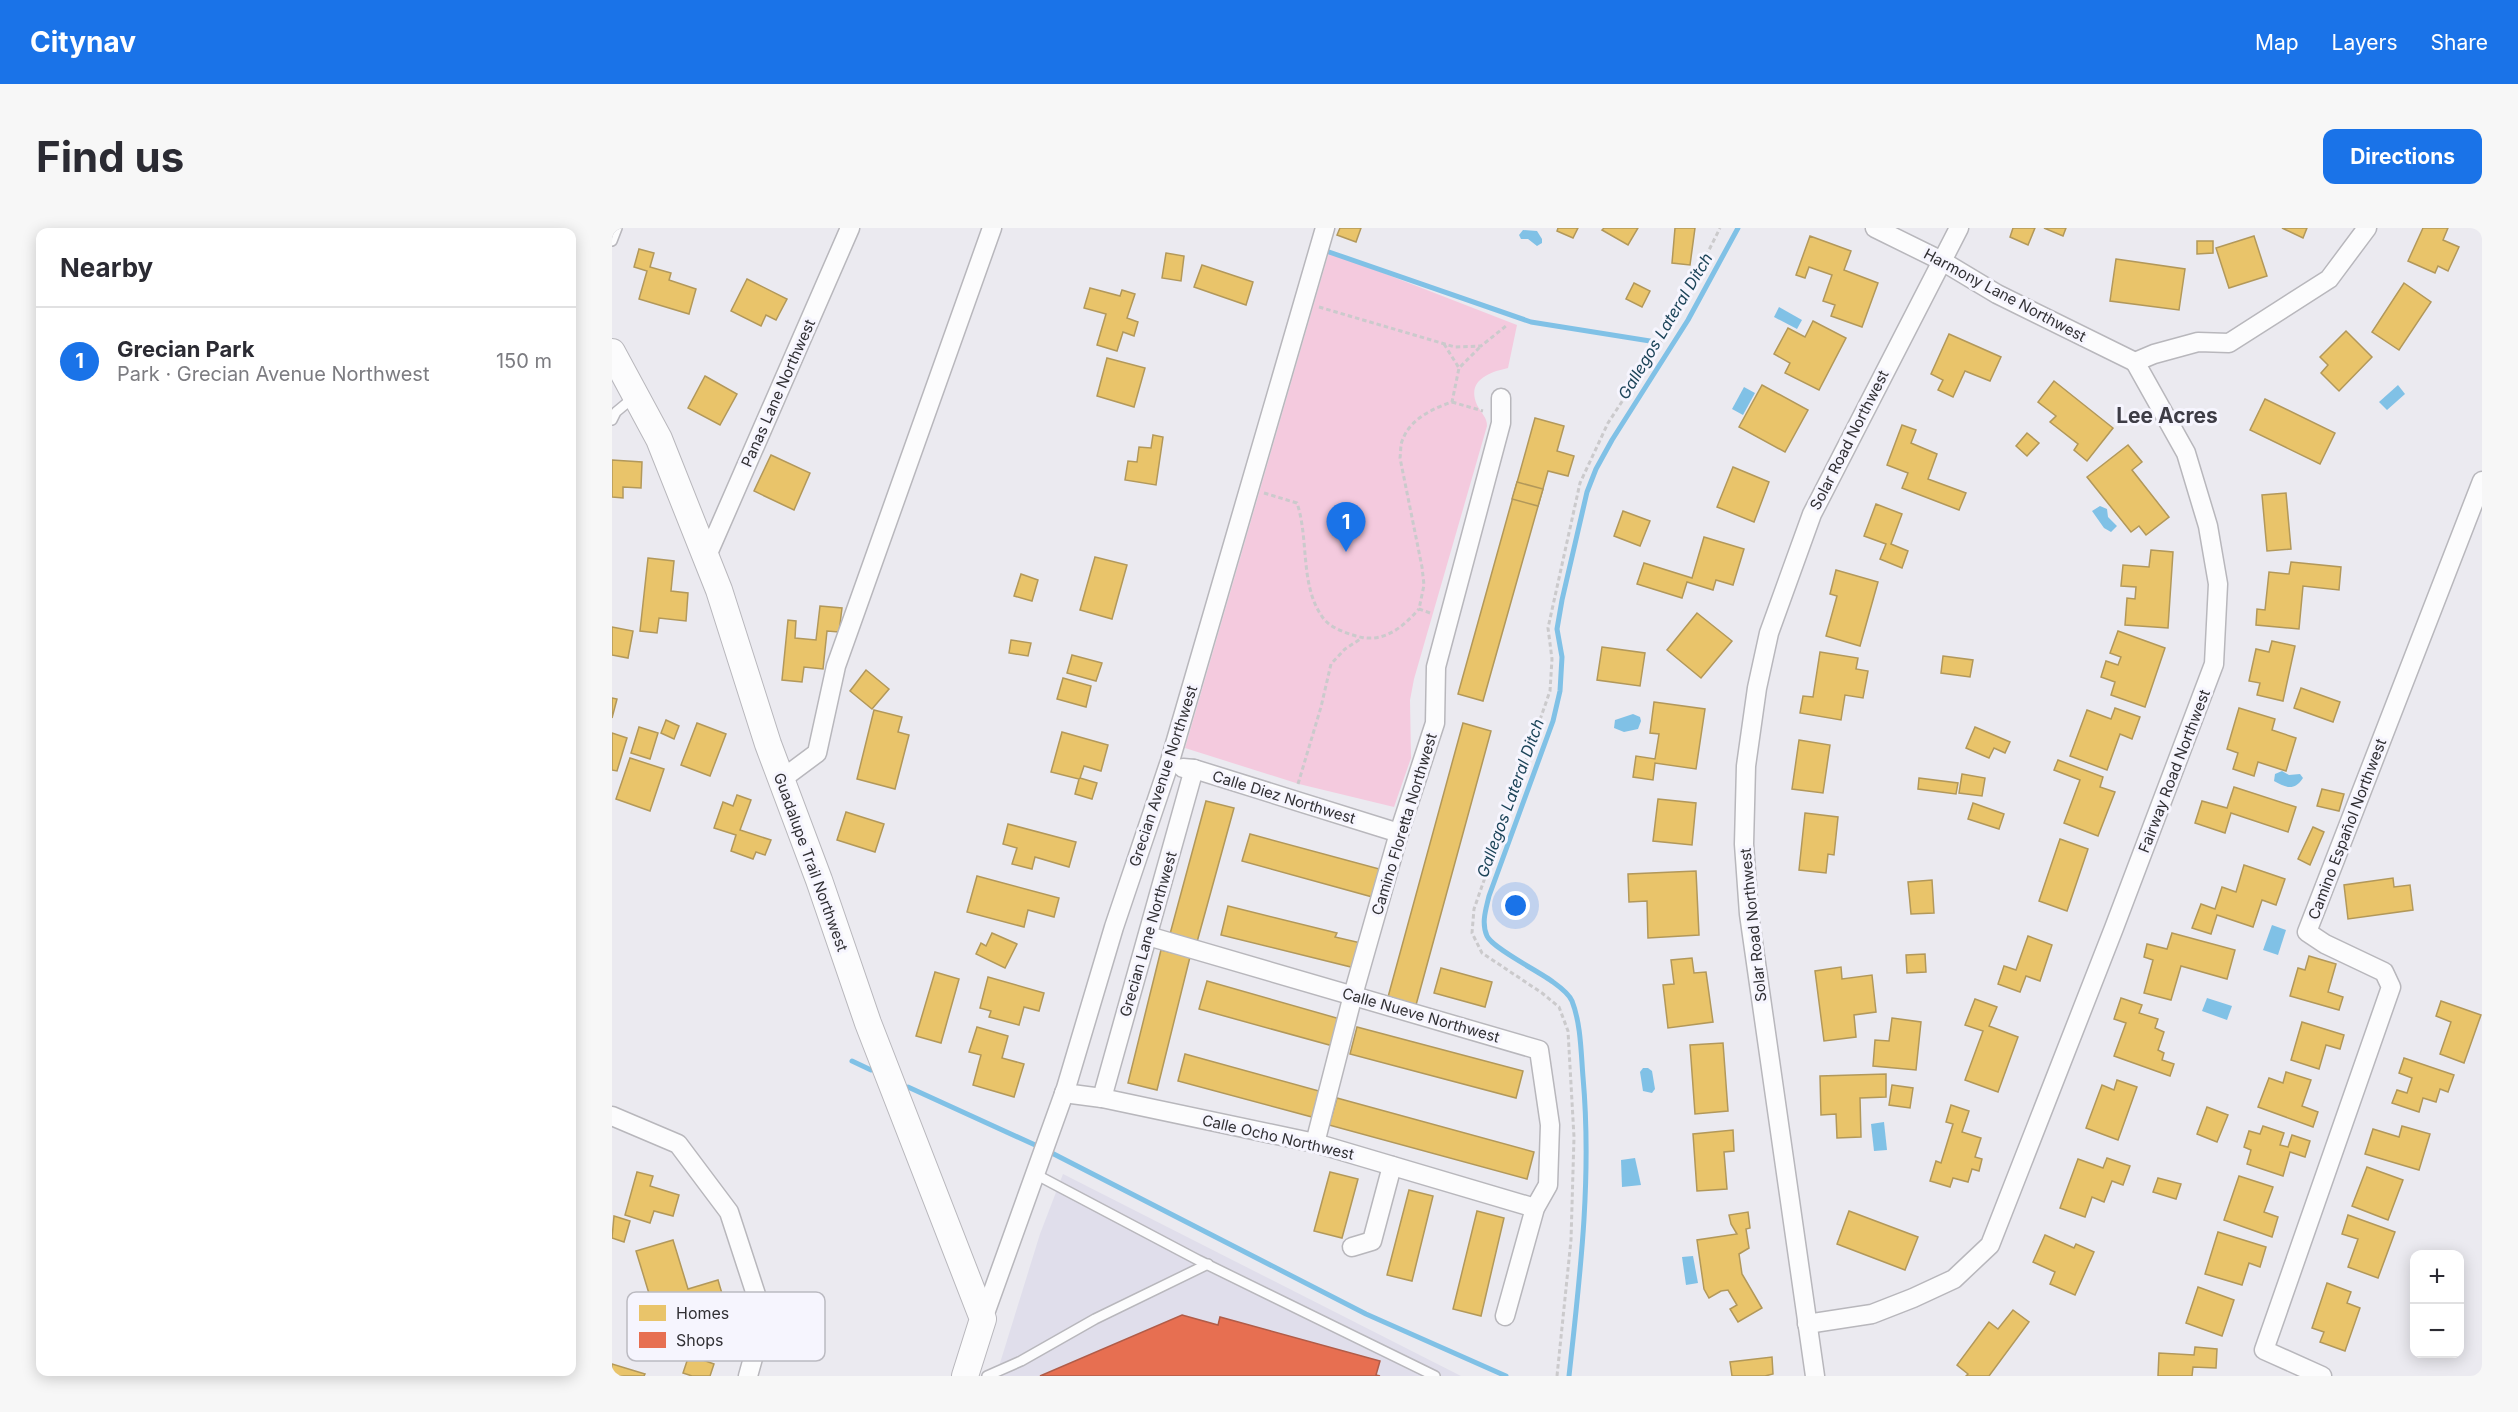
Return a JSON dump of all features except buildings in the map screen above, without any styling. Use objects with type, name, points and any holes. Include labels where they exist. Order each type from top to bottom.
[{"type":"street","name":"Panas Lane Northwest","points":[[706,558],[850,228]]},
{"type":"street","points":[[782,779],[817,753],[836,666],[992,228]]},
{"type":"street","name":"Grecian Avenue Northwest","points":[[983,1319],[1064,1093],[1114,927],[1168,768],[1325,228]]},
{"type":"street","name":"Harmony Lane Northwest","points":[[1875,228],[1942,261],[1997,294],[2135,362]]},
{"type":"street","name":"Solar Road Northwest","points":[[1815,1376],[1749,914],[1744,844],[1746,766],[1757,688],[1769,633],[1812,514],[1959,228]]},
{"type":"street","points":[[2135,362],[2154,354],[2198,342],[2229,343],[2330,279],[2367,228]]},
{"type":"street","name":"Guadalupe Trail Northwest","points":[[612,352],[659,439],[719,590],[782,779],[868,1023],[983,1319]]},
{"type":"street","name":"Fairway Road Northwest","points":[[1807,1324],[1872,1314],[1913,1298],[1954,1279],[1990,1245],[2214,664],[2218,584],[2208,526],[2186,453],[2135,362]]},
{"type":"street","name":"Camino Floretta Northwest","points":[[1315,1143],[1353,995],[1400,833],[1436,723],[1436,667],[1501,423],[1501,398]]},
{"type":"street","name":"Camino Español Northwest","points":[[2322,1376],[2264,1350],[2391,987],[2384,972],[2325,944],[2307,932],[2482,481]]},
{"type":"street","name":"Calle Diez Northwest","points":[[1168,768],[1194,769],[1400,833]]},
{"type":"street","name":"Grecian Lane Northwest","points":[[1102,1098],[1194,769]]},
{"type":"street","name":"Calle Nueve Northwest","points":[[1148,936],[1539,1050],[1550,1125],[1548,1185],[1535,1208]]},
{"type":"street","name":"Calle Ocho Northwest","points":[[1064,1093],[1102,1098],[1315,1143],[1535,1208]]},
{"type":"street","points":[[612,1116],[678,1144],[729,1212],[755,1292]]},
{"type":"street","points":[[1352,1247],[1372,1240],[1392,1166]]},
{"type":"street","points":[[1505,1317],[1535,1208]]},
{"type":"street","points":[[965,1376],[983,1319]]},
{"type":"street","points":[[748,1376],[752,1361]]},
{"type":"lane","points":[[612,241],[616,228]]},
{"type":"lane","points":[[612,420],[616,412],[636,395]]},
{"type":"lane","points":[[1035,1174],[1208,1264],[1435,1376]]},
{"type":"lane","points":[[987,1376],[1095,1319],[1208,1264]]},
{"type":"path","points":[[1557,1376],[1572,1217],[1574,1137],[1568,1031],[1559,1007],[1482,953],[1472,933],[1474,909],[1550,691],[1552,659],[1548,628],[1580,483],[1608,423],[1670,328],[1720,228]]},
{"type":"path","points":[[1315,317],[1318,306],[1455,347],[1481,346]]},
{"type":"path","points":[[1452,402],[1459,368],[1506,326]]},
{"type":"path","points":[[1443,343],[1459,368]]},
{"type":"path","points":[[1260,504],[1263,492],[1297,504],[1301,516],[1312,593],[1322,617],[1339,631],[1362,638],[1386,636],[1404,626],[1419,609],[1424,585],[1400,458],[1403,438],[1416,421],[1433,408],[1452,402],[1483,411]]},
{"type":"path","points":[[1419,609],[1430,613]]},
{"type":"path","points":[[1288,780],[1299,784],[1322,707],[1331,664],[1345,649],[1362,638]]},
{"type":"shaded area","points":[[1329,252],[1517,325],[1508,368],[1487,375],[1477,383],[1475,389],[1474,396],[1487,426],[1414,679],[1410,700],[1411,758],[1394,807],[1299,784],[1185,748]]},
{"type":"shaded area","points":[[1063,1174],[1461,1376],[996,1376],[1040,1234]]},
{"type":"water","points":[[1523,230],[1537,231],[1542,243],[1537,246],[1528,239],[1521,239],[1519,235]]},
{"type":"water","points":[[1779,307],[1802,320],[1797,329],[1774,317]]},
{"type":"water","points":[[2398,385],[2405,394],[2387,410],[2379,402]]},
{"type":"water","points":[[1744,387],[1755,393],[1743,415],[1732,409]]},
{"type":"water","points":[[2100,506],[2107,509],[2108,517],[2117,526],[2111,532],[2104,528],[2092,511]]},
{"type":"water","points":[[1633,714],[1640,717],[1638,729],[1624,732],[1614,728],[1615,720]]},
{"type":"water","points":[[2282,771],[2289,775],[2300,774],[2303,778],[2293,787],[2286,786],[2274,781],[2275,774]]},
{"type":"water","points":[[2272,925],[2286,930],[2278,955],[2263,950]]},
{"type":"water","points":[[2207,998],[2232,1006],[2227,1020],[2202,1011]]},
{"type":"water","points":[[1643,1068],[1652,1071],[1655,1089],[1652,1093],[1643,1091],[1640,1072]]},
{"type":"water","points":[[1884,1122],[1887,1150],[1874,1151],[1871,1124]]},
{"type":"water","points":[[1635,1158],[1641,1185],[1622,1187],[1621,1160]]},
{"type":"water","points":[[1693,1256],[1698,1283],[1686,1285],[1682,1257]]},
{"type":"waterway","name":"Gallegos Lateral Ditch","points":[[1569,1376],[1584,1227],[1586,1152],[1581,1048],[1577,1019],[1572,1001],[1564,991],[1491,941],[1485,931],[1485,916],[1489,896],[1553,721],[1560,691],[1562,657],[1557,629],[1587,492],[1596,469],[1612,440],[1688,320],[1738,228]]},
{"type":"waterway","points":[[1329,252],[1531,322],[1650,341]]},
{"type":"waterway","points":[[852,1061],[871,1070]]},
{"type":"waterway","points":[[908,1087],[1044,1149],[1366,1314],[1506,1376]]},
{"type":"place","name":"Grecian Park","points":[[1346,552]]},
{"type":"district","name":"Lee Acres","points":[[2167,415]]}]
